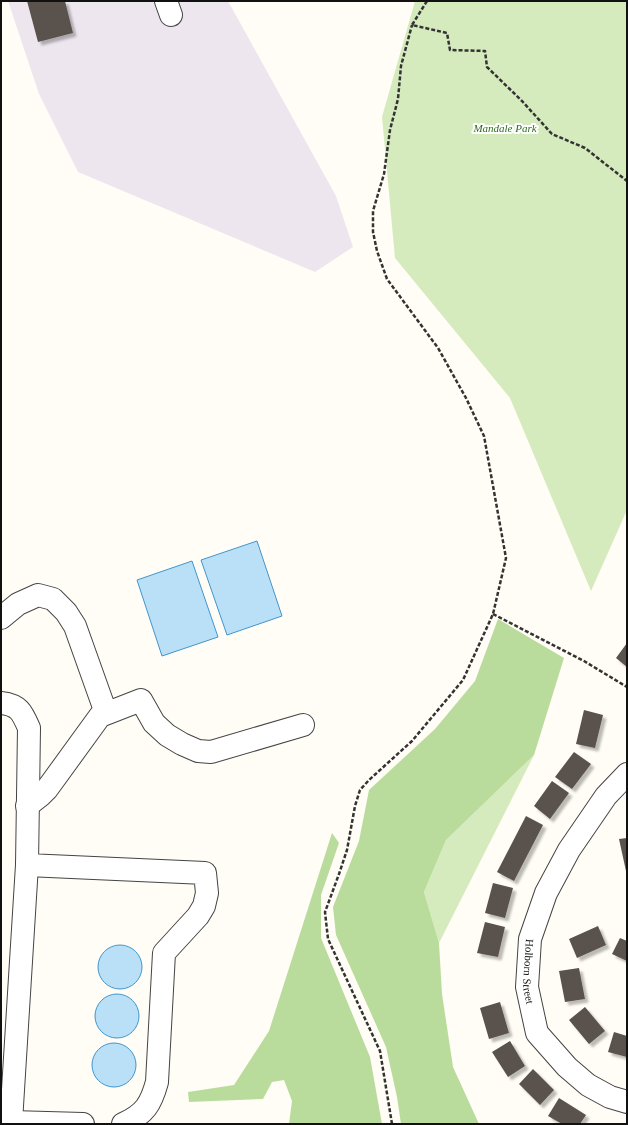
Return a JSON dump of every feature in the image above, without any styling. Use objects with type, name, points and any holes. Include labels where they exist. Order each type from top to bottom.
[{"type":"street","points":[[1,618],[18,604],[38,595],[53,599],[66,612],[75,626],[106,713]]},
{"type":"street","points":[[27,806],[47,789],[100,716],[140,700],[154,723],[167,735],[198,751],[212,752],[303,725]]},
{"type":"street","points":[[1,704],[9,704],[18,708],[24,715],[29,728],[26,865],[9,1114],[82,1124]]},
{"type":"street","name":"Holborn Street","points":[[627,774],[606,796],[569,850],[546,894],[530,939],[527,986],[537,1033],[567,1067],[588,1085],[610,1097],[627,1102]]},
{"type":"street","points":[[26,865],[205,873],[207,893],[204,906],[198,916],[164,953],[157,1082],[153,1098],[136,1118],[123,1124]]},
{"type":"path","points":[[392,1124],[380,1052],[328,939],[325,912],[347,850],[355,806],[360,790],[412,741],[463,680],[494,614],[506,558],[484,436],[466,398],[438,348],[387,279],[373,232],[373,211],[384,174],[390,130],[398,99],[401,66],[412,25],[427,1]]},
{"type":"path","points":[[412,25],[447,32],[450,50],[485,51],[487,67],[522,100],[552,134],[585,148],[627,181]]},
{"type":"path","points":[[494,614],[584,661],[627,687]]},
{"type":"shaded area","points":[[8,1],[228,1],[336,196],[353,247],[315,272],[78,172],[39,94]]},
{"type":"green space","name":"Mandale Park","points":[[415,1],[627,1],[627,510],[591,591],[510,398],[395,258],[382,117]]},
{"type":"green space","points":[[498,619],[564,658],[534,755],[446,840],[424,892],[439,943],[442,994],[453,1067],[479,1124],[401,1124],[397,1097],[386,1047],[336,935],[333,907],[359,841],[369,790],[435,729],[475,681]]},
{"type":"green space","points":[[534,755],[439,943],[424,892],[446,840]]},
{"type":"green space","points":[[332,833],[339,843],[321,895],[321,938],[370,1057],[382,1124],[289,1124],[292,1101],[284,1080],[272,1082],[263,1099],[189,1102],[188,1092],[234,1085],[269,1031]]},
{"type":"water","points":[[257,541],[282,616],[227,635],[201,560]]},
{"type":"water","points":[[192,561],[218,637],[162,656],[137,580]]},
{"type":"water","points":[[124,945],[136,951],[141,959],[141,975],[136,983],[128,988],[116,989],[104,983],[99,975],[98,963],[104,951],[112,946]]},
{"type":"water","points":[[113,994],[121,994],[133,1000],[139,1012],[139,1020],[133,1032],[121,1038],[113,1038],[101,1032],[95,1020],[95,1012],[101,1000]]},
{"type":"water","points":[[110,1043],[118,1043],[130,1049],[136,1061],[136,1069],[130,1081],[118,1087],[110,1087],[98,1081],[92,1069],[92,1061],[98,1049]]},
{"type":"building","points":[[27,1],[65,1],[73,33],[38,42]]},
{"type":"building","points":[[627,643],[627,667],[616,658]]},
{"type":"building","points":[[584,710],[603,715],[595,748],[576,744]]},
{"type":"building","points":[[574,752],[591,764],[572,789],[555,777]]},
{"type":"building","points":[[552,781],[569,793],[550,819],[534,806]]},
{"type":"building","points":[[526,816],[543,825],[514,881],[497,872]]},
{"type":"building","points":[[627,838],[627,870],[626,871],[619,839]]},
{"type":"building","points":[[493,883],[513,888],[505,918],[485,913]]},
{"type":"building","points":[[485,922],[505,927],[498,957],[477,953]]},
{"type":"building","points":[[598,926],[606,945],[577,958],[569,939]]},
{"type":"building","points":[[620,938],[627,941],[627,961],[612,954]]},
{"type":"building","points":[[579,968],[585,999],[565,1002],[559,971]]},
{"type":"building","points":[[500,1002],[509,1033],[489,1039],[480,1008]]},
{"type":"building","points":[[585,1007],[605,1031],[589,1044],[569,1020]]},
{"type":"building","points":[[614,1032],[627,1036],[627,1057],[608,1052]]},
{"type":"building","points":[[510,1041],[525,1066],[508,1077],[492,1052]]},
{"type":"building","points":[[533,1069],[554,1090],[540,1105],[519,1084]]},
{"type":"building","points":[[559,1098],[586,1115],[580,1124],[562,1124],[548,1116]]}]
